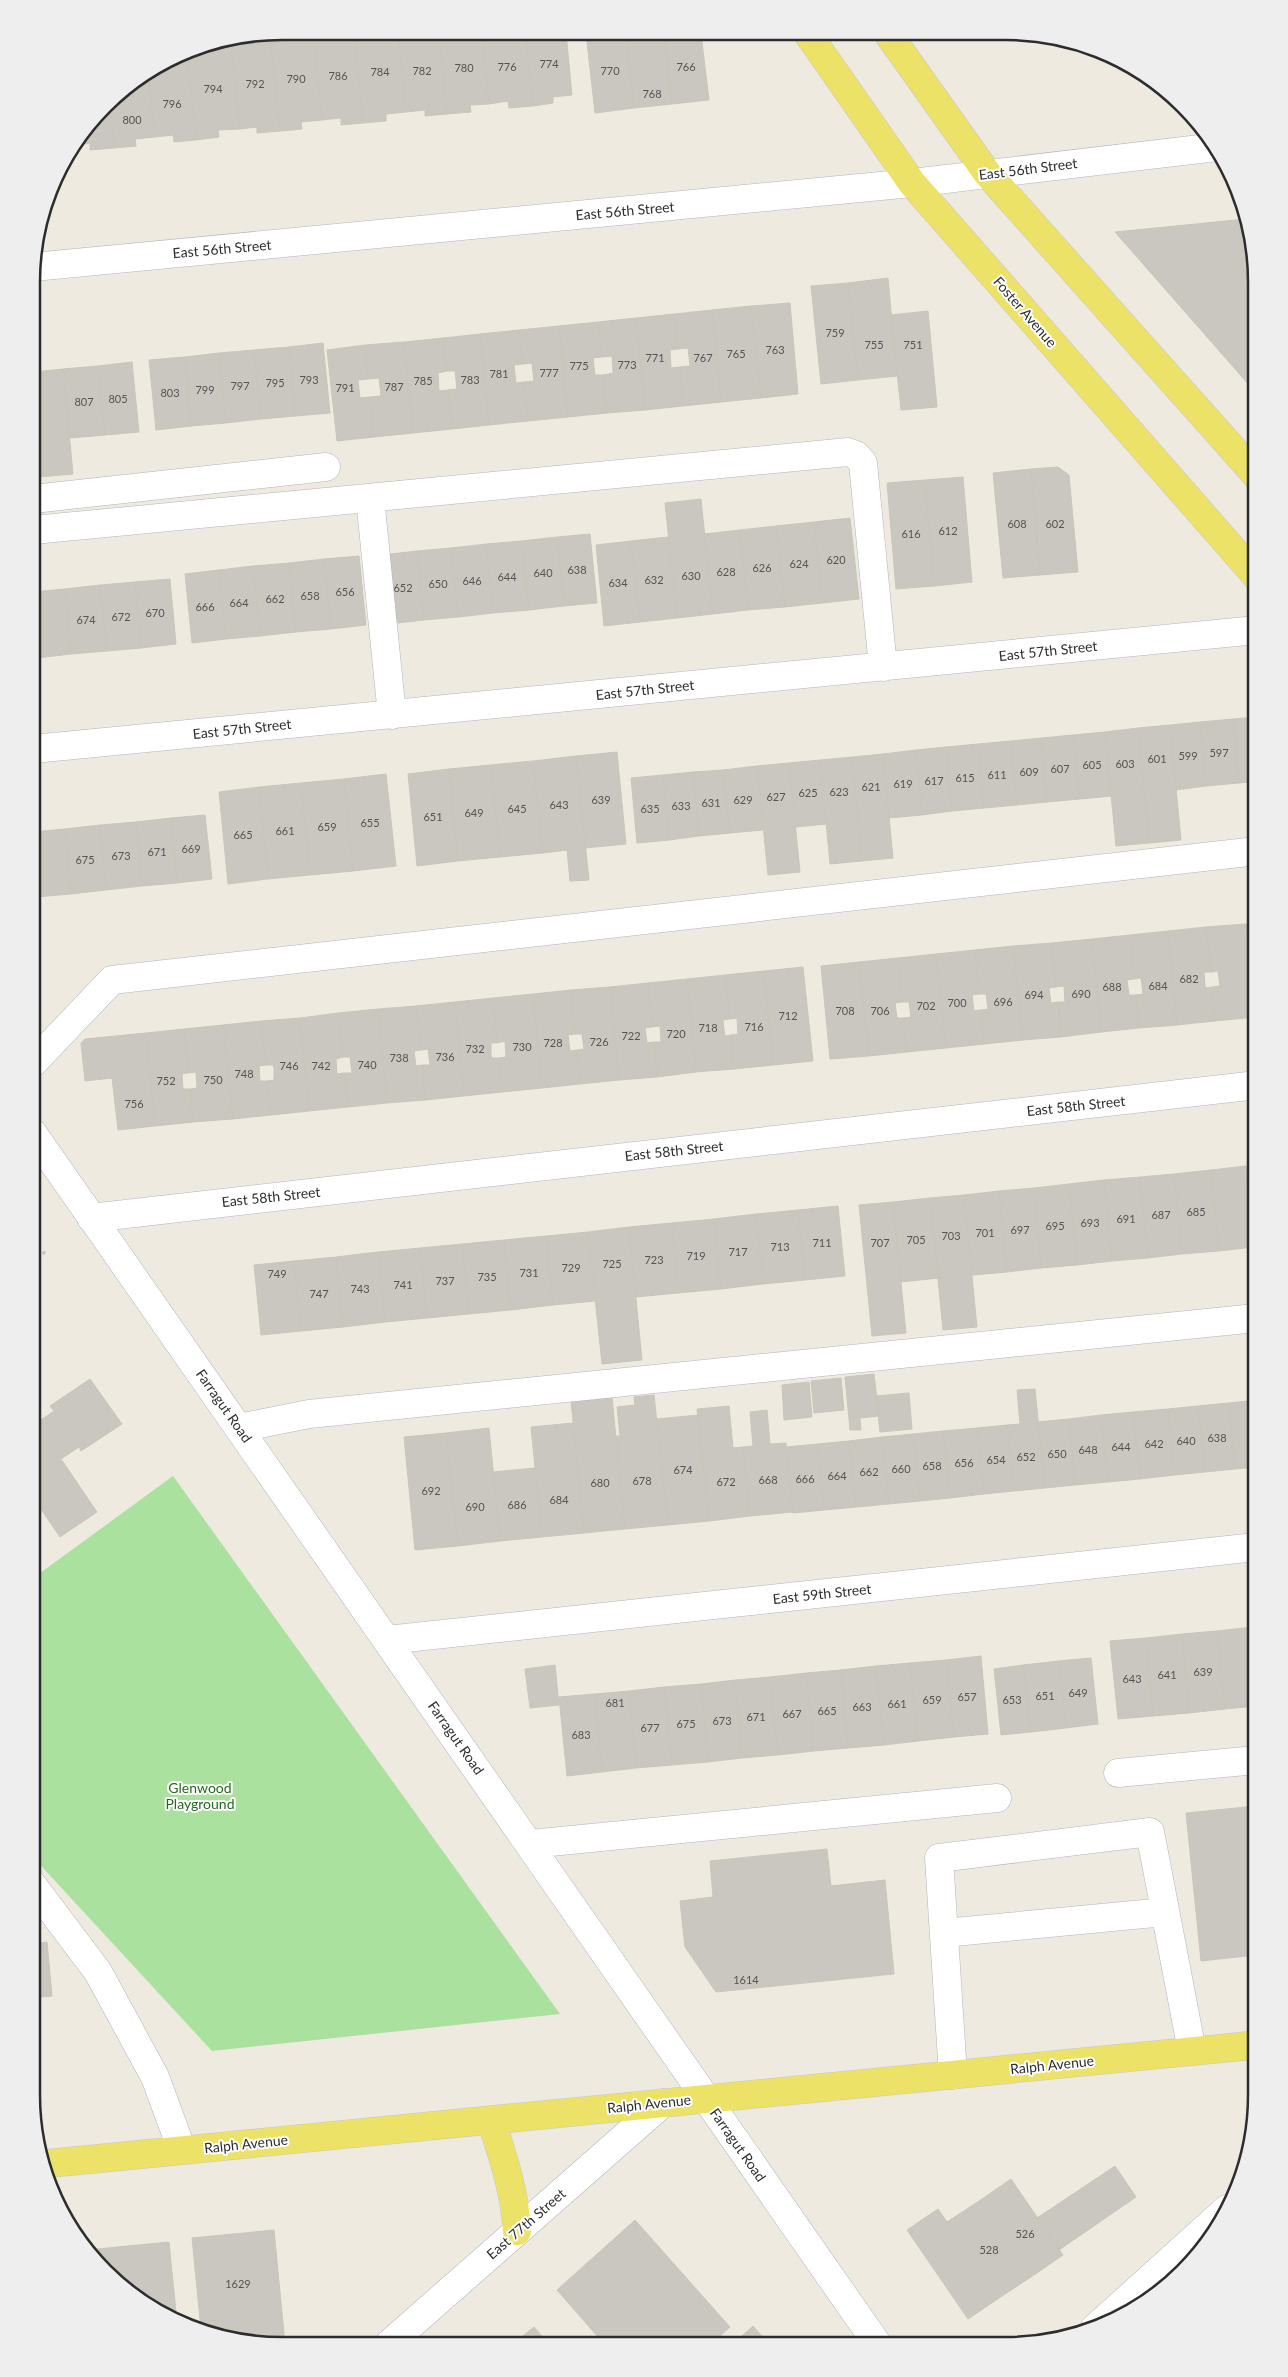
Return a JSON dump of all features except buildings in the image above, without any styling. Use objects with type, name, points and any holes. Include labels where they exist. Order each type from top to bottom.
[{"type":"main road","name":"Foster Avenue","points":[[812,40],[912,184],[1248,567]]},
{"type":"main road","points":[[893,40],[987,173],[1248,466]]},
{"type":"main road","name":"Ralph Avenue","points":[[50,2163],[1248,2046]]},
{"type":"main road","points":[[491,2120],[511,2180],[516,2206],[517,2231]]},
{"type":"street","name":"East 56th Street","points":[[41,266],[912,184],[987,173],[1207,147]]},
{"type":"street","points":[[40,529],[848,452],[856,456],[863,463],[883,667]]},
{"type":"street","points":[[40,498],[326,467]]},
{"type":"street","points":[[370,498],[392,714]]},
{"type":"street","name":"East 57th Street","points":[[40,748],[1248,631]]},
{"type":"street","points":[[40,1056],[112,980],[1248,853]]},
{"type":"street","name":"East 58th Street","points":[[91,1218],[1248,1086]]},
{"type":"street","name":"Farragut Road","points":[[40,1144],[872,2337]]},
{"type":"street","points":[[239,1428],[309,1414],[1248,1319]]},
{"type":"street","name":"East 59th Street","points":[[387,1640],[1248,1548]]},
{"type":"street","points":[[1118,1773],[1248,1761]]},
{"type":"street","points":[[530,1844],[997,1798]]},
{"type":"street","points":[[953,2075],[939,1858],[1150,1832],[1192,2051]]},
{"type":"street","points":[[40,1894],[98,1972],[155,2077],[182,2150]]},
{"type":"street","points":[[944,1933],[1165,1912]]},
{"type":"street","name":"East 77th Street","points":[[397,2337],[663,2103]]},
{"type":"street","points":[[1112,2312],[1212,2223]]},
{"type":"path","points":[[40,1256],[46,1251]]},
{"type":"green space","name":"Glenwood Playground","points":[[173,1476],[560,2014],[212,2051],[40,1865],[40,1573]]}]
